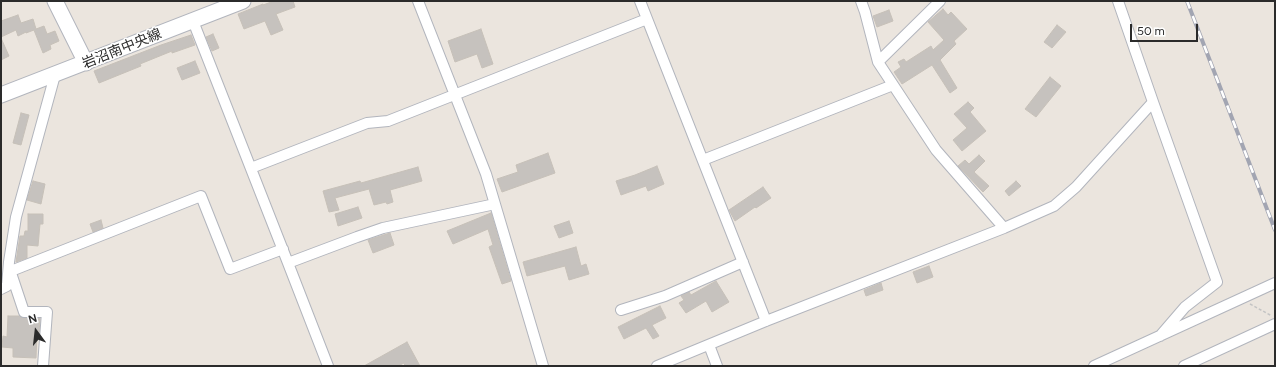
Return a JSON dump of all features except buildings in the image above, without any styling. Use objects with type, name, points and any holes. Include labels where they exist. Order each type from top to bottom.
[{"type":"street","points":[[55,1],[86,63]]},
{"type":"street","name":"岩沼南中央線","points":[[1,95],[243,1]]},
{"type":"street","points":[[418,1],[486,174],[542,366]]},
{"type":"street","points":[[640,1],[766,322]]},
{"type":"street","points":[[860,1],[865,12],[878,62],[936,150],[1004,228]]},
{"type":"street","points":[[878,62],[940,1]]},
{"type":"street","points":[[1118,1],[1217,282],[1185,307],[1160,336]]},
{"type":"street","points":[[251,168],[367,123],[388,121],[647,19]]},
{"type":"street","points":[[193,21],[328,366]]},
{"type":"street","points":[[1,290],[7,286],[16,217],[55,75]]},
{"type":"street","points":[[703,160],[893,85]]},
{"type":"street","points":[[657,366],[1004,228],[1054,206],[1076,187],[1153,102]]},
{"type":"street","points":[[10,269],[201,196],[230,269],[283,249]]},
{"type":"street","points":[[288,263],[383,228],[496,204]]},
{"type":"street","points":[[621,310],[665,296],[742,262]]},
{"type":"street","points":[[10,269],[24,312],[47,312],[43,366]]},
{"type":"street","points":[[1094,366],[1275,283]]},
{"type":"street","points":[[1184,366],[1275,324]]},
{"type":"street","points":[[709,345],[717,366]]},
{"type":"path","points":[[1240,299],[1275,318]]},
{"type":"railway","points":[[1187,1],[1275,230]]}]
